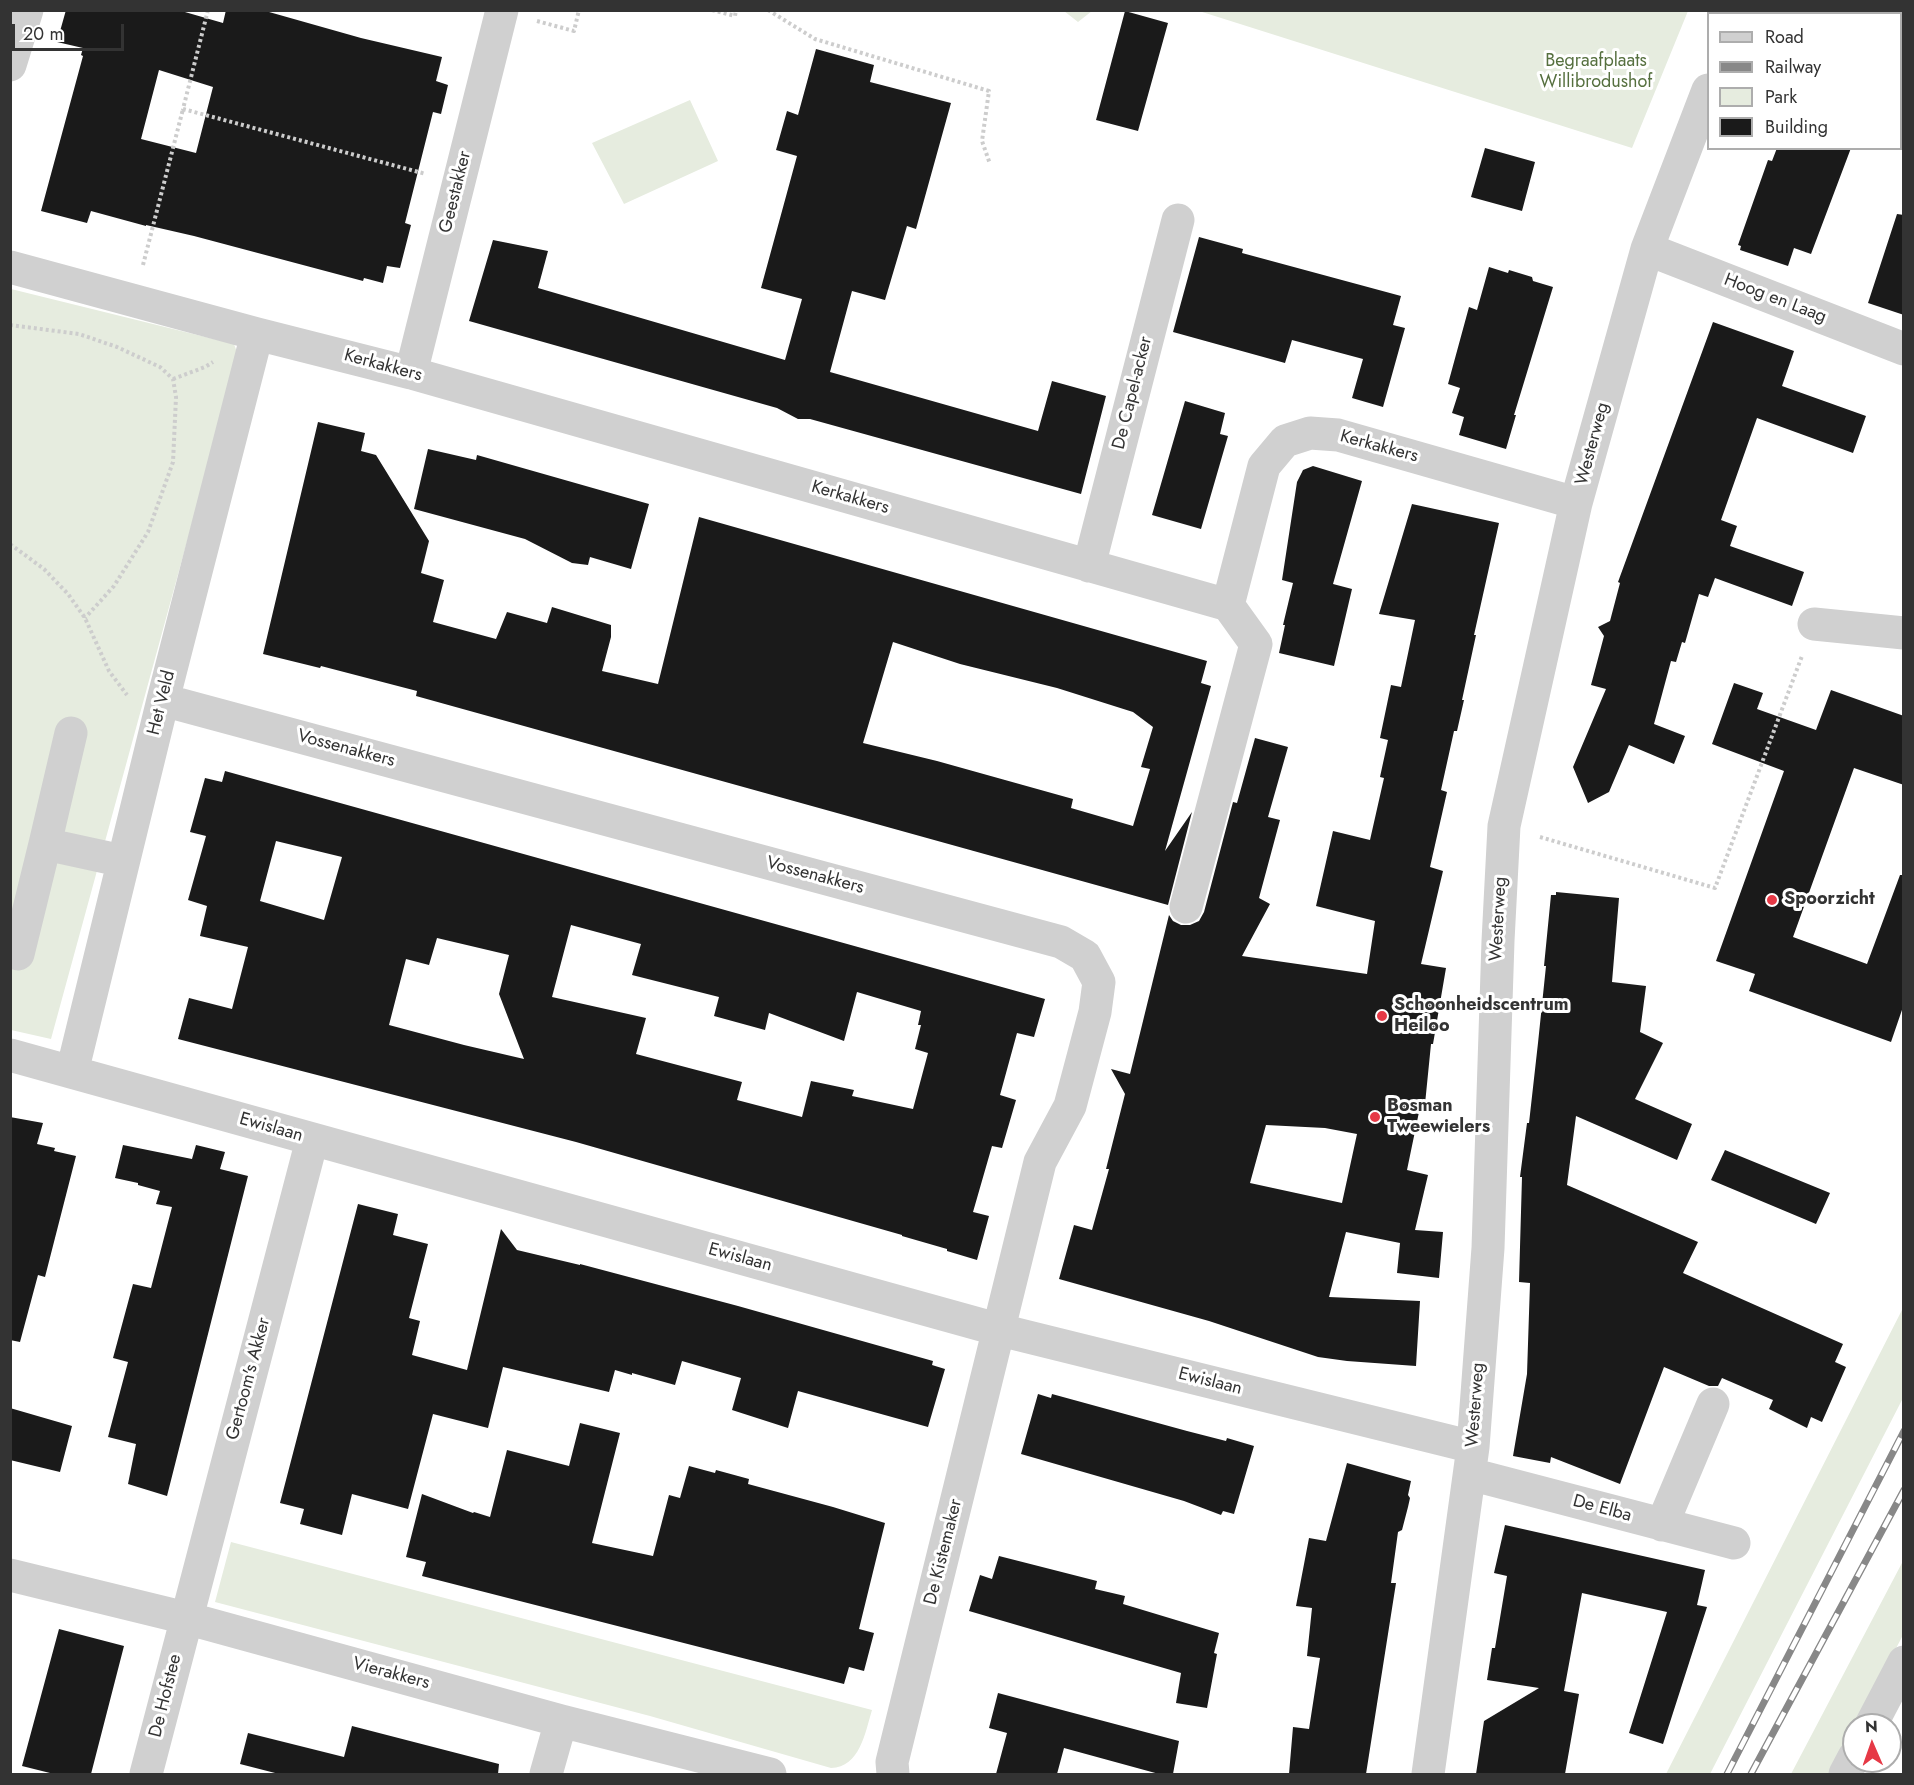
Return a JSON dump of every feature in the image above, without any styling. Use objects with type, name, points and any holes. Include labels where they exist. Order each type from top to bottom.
[{"type":"street","points":[[10,65],[27,10]]},
{"type":"street","name":"Geestakker","points":[[411,373],[502,11]]},
{"type":"street","name":"Westerweg","points":[[1428,1774],[1471,1460],[1488,1248],[1504,826],[1576,503],[1647,249],[1707,93]]},
{"type":"street","name":"De Capel-acker","points":[[1089,567],[1178,220]]},
{"type":"street","name":"Hoog en Laag","points":[[1647,249],[1904,349]]},
{"type":"street","name":"Kerkakkers","points":[[10,267],[411,373],[1228,605],[1264,466],[1285,441],[1310,433],[1338,435],[1576,503]]},
{"type":"street","name":"Het Veld","points":[[72,1072],[154,734],[257,334]]},
{"type":"street","points":[[1186,907],[1256,645],[1228,605]]},
{"type":"street","points":[[1814,624],[1904,633]]},
{"type":"street","name":"Vossenakkers","points":[[163,700],[1061,942],[1085,956],[1099,982],[1095,1012],[1070,1106],[1040,1162],[1000,1330]]},
{"type":"street","points":[[18,954],[71,734]]},
{"type":"street","points":[[45,844],[123,861]]},
{"type":"street","name":"Ewislaan","points":[[10,1055],[1471,1460]]},
{"type":"street","name":"Gertoom's Akker","points":[[186,1618],[312,1140]]},
{"type":"street","name":"De Kistemaker","points":[[888,1770],[1000,1330]]},
{"type":"street","points":[[1662,1524],[1713,1404]]},
{"type":"street","name":"De Elba","points":[[1471,1460],[1662,1524],[1734,1543]]},
{"type":"street","name":"Vierakkers","points":[[10,1575],[186,1618],[561,1721],[770,1774]]},
{"type":"street","name":"De Hofstee","points":[[146,1774],[186,1618]]},
{"type":"street","points":[[1877,1713],[1904,1662]]},
{"type":"street","points":[[546,1774],[561,1721]]},
{"type":"path","points":[[134,301],[208,10]]},
{"type":"path","points":[[502,11],[574,31],[579,10]]},
{"type":"path","points":[[712,10],[735,16],[736,10]]},
{"type":"path","points":[[768,10],[815,39],[989,91],[982,141],[990,164]]},
{"type":"path","points":[[183,109],[459,182]]},
{"type":"path","points":[[10,325],[79,334],[117,347],[160,367],[173,380],[176,397],[172,462],[148,532],[114,585],[85,618]]},
{"type":"path","points":[[10,544],[44,569],[68,594],[85,618],[109,671],[154,734]]},
{"type":"path","points":[[1504,826],[1714,888],[1814,624]]},
{"type":"green space","points":[[1064,11],[1092,11],[1078,22]]},
{"type":"green space","name":"Begraafplaats Willibrodushof","points":[[1199,11],[1688,11],[1632,148]]},
{"type":"green space","points":[[690,100],[718,161],[624,204],[592,143]]},
{"type":"green space","points":[[11,289],[234,344],[238,355],[51,1039],[11,1030]]},
{"type":"green space","points":[[1903,1308],[1903,1398],[1710,1774],[1666,1774]]},
{"type":"green space","points":[[231,1542],[872,1710],[864,1738],[849,1762],[831,1768],[650,1716],[215,1602]]},
{"type":"green space","points":[[1903,1561],[1903,1635],[1862,1713],[1842,1713],[1842,1752],[1830,1774],[1791,1774]]},
{"type":"building","points":[[66,10],[178,10],[223,23],[226,10],[262,10],[361,38],[442,57],[436,81],[448,85],[441,114],[433,112],[405,223],[411,225],[400,268],[387,266],[383,283],[364,278],[363,281],[91,211],[87,223],[41,211],[83,56],[81,55],[83,48],[57,42]],"holes":[[[159,70],[213,87],[196,153],[141,139]]]},
{"type":"building","points":[[1125,11],[1168,23],[1138,131],[1096,120]]},
{"type":"building","points":[[816,49],[874,65],[870,82],[951,103],[916,229],[907,226],[885,300],[852,291],[830,372],[1038,431],[1052,381],[1106,396],[1081,494],[810,419],[798,419],[777,408],[469,321],[493,240],[548,251],[538,288],[785,360],[802,299],[761,288],[797,156],[776,150],[787,111],[798,115]]},
{"type":"building","points":[[1485,148],[1535,162],[1522,211],[1471,197]]},
{"type":"building","points":[[1776,150],[1850,150],[1811,254],[1794,248],[1788,266],[1740,250],[1741,246],[1738,245],[1768,160],[1772,161]]},
{"type":"building","points":[[1897,214],[1904,215],[1904,315],[1868,303]]},
{"type":"building","points":[[1199,237],[1243,249],[1242,253],[1401,296],[1393,325],[1405,328],[1383,407],[1352,398],[1363,359],[1292,340],[1285,363],[1173,332]]},
{"type":"building","points":[[1489,267],[1532,277],[1533,281],[1553,287],[1506,449],[1459,435],[1464,417],[1452,413],[1460,388],[1448,384],[1469,307],[1477,310]]},
{"type":"building","points":[[1713,322],[1794,351],[1782,386],[1866,416],[1853,453],[1757,418],[1721,520],[1737,526],[1730,546],[1804,572],[1792,606],[1715,578],[1708,597],[1699,594],[1685,643],[1682,642],[1676,662],[1671,661],[1654,724],[1685,736],[1674,764],[1629,745],[1609,792],[1588,803],[1573,767],[1606,689],[1591,685],[1604,636],[1598,627],[1610,621],[1620,583],[1618,582]]},
{"type":"building","points":[[1185,401],[1225,413],[1220,434],[1228,436],[1201,529],[1152,515]]},
{"type":"building","points":[[318,422],[365,433],[361,451],[376,455],[429,541],[421,573],[444,580],[433,622],[496,639],[507,612],[547,623],[552,607],[611,625],[611,637],[602,671],[658,684],[699,517],[1207,661],[1201,683],[1211,686],[1165,851],[1192,812],[1168,905],[416,696],[417,691],[321,666],[320,668],[263,654]],"holes":[[[893,642],[960,664],[1057,688],[1133,712],[1153,727],[1141,767],[1150,769],[1133,826],[1071,808],[1073,799],[863,743]]]},
{"type":"building","points":[[428,449],[476,460],[477,455],[649,504],[631,569],[590,557],[588,565],[572,563],[525,539],[414,509]]},
{"type":"building","points":[[1313,466],[1362,481],[1333,584],[1352,589],[1334,666],[1279,653],[1293,583],[1282,580],[1297,482],[1303,470]]},
{"type":"building","points":[[1412,504],[1499,523],[1474,635],[1476,635],[1462,700],[1464,700],[1457,731],[1454,731],[1441,790],[1447,792],[1430,867],[1443,871],[1421,964],[1446,968],[1433,1044],[1431,1044],[1424,1114],[1419,1112],[1407,1170],[1428,1175],[1415,1230],[1443,1232],[1439,1278],[1397,1273],[1400,1243],[1346,1232],[1329,1297],[1420,1301],[1416,1366],[1318,1357],[1209,1321],[1059,1279],[1074,1225],[1092,1230],[1109,1169],[1106,1169],[1125,1094],[1111,1069],[1130,1074],[1169,915],[1173,921],[1181,925],[1190,925],[1199,921],[1204,912],[1233,802],[1237,803],[1255,738],[1288,747],[1268,817],[1280,820],[1259,898],[1270,904],[1242,956],[1367,974],[1375,921],[1316,906],[1333,831],[1370,840],[1384,778],[1380,777],[1388,740],[1380,738],[1391,685],[1401,687],[1415,620],[1379,614]],"holes":[[[1266,1125],[1325,1128],[1357,1134],[1342,1203],[1250,1183]]]},
{"type":"building","name":"Spoorzicht","points":[[1734,683],[1763,693],[1757,709],[1816,730],[1831,690],[1904,716],[1904,785],[1854,768],[1793,937],[1867,964],[1900,875],[1904,875],[1904,1004],[1891,1042],[1749,991],[1755,974],[1716,961],[1784,771],[1712,744]]},
{"type":"building","points":[[225,771],[1045,999],[1034,1037],[1017,1033],[1000,1095],[1016,1100],[1002,1148],[992,1146],[973,1212],[989,1216],[977,1260],[902,1235],[576,1142],[178,1039],[189,998],[232,1009],[248,947],[200,936],[207,906],[188,900],[206,836],[190,832],[205,778],[222,782]],"holes":[[[276,841],[342,857],[324,920],[260,901]],[[571,925],[641,944],[632,975],[719,997],[714,1016],[765,1030],[769,1013],[844,1041],[857,992],[921,1011],[918,1025],[921,1025],[915,1049],[928,1053],[913,1109],[852,1096],[854,1090],[811,1081],[802,1117],[737,1100],[742,1082],[636,1054],[646,1018],[552,997]],[[437,938],[509,955],[499,994],[524,1059],[389,1025],[406,959],[429,965]]]},
{"type":"building","points":[[1556,892],[1619,898],[1612,982],[1646,986],[1640,1032],[1663,1043],[1635,1099],[1692,1124],[1677,1160],[1576,1116],[1567,1185],[1698,1242],[1683,1273],[1843,1344],[1835,1362],[1846,1367],[1822,1422],[1811,1417],[1807,1428],[1769,1409],[1773,1400],[1722,1378],[1718,1386],[1709,1386],[1664,1367],[1620,1484],[1551,1457],[1550,1463],[1513,1456],[1527,1374],[1530,1283],[1519,1282],[1522,1177],[1520,1177],[1538,1043],[1551,895],[1556,895]]},
{"type":"building","points":[[10,1117],[43,1123],[37,1144],[76,1156],[45,1277],[38,1275],[20,1342],[10,1340]]},
{"type":"building","points":[[123,1145],[192,1159],[196,1145],[225,1152],[220,1169],[248,1176],[167,1496],[128,1484],[136,1444],[108,1437],[128,1362],[113,1358],[133,1284],[151,1288],[172,1207],[156,1204],[160,1191],[115,1178]]},
{"type":"building","points":[[1725,1150],[1830,1193],[1816,1224],[1711,1180]]},
{"type":"building","points":[[358,1204],[398,1214],[393,1235],[428,1244],[409,1318],[420,1321],[412,1355],[467,1370],[501,1229],[517,1250],[580,1264],[738,1306],[933,1361],[932,1365],[945,1369],[928,1427],[798,1391],[788,1428],[732,1410],[741,1378],[682,1361],[675,1385],[615,1370],[609,1392],[503,1367],[488,1428],[433,1414],[408,1509],[352,1494],[342,1535],[300,1524],[304,1509],[280,1503]]},
{"type":"building","points":[[1038,1394],[1051,1398],[1052,1394],[1187,1431],[1226,1441],[1227,1438],[1254,1446],[1234,1514],[1223,1511],[1221,1515],[1184,1501],[1021,1454]]},
{"type":"building","points":[[10,1408],[72,1426],[60,1472],[10,1460]]},
{"type":"building","points":[[580,1423],[620,1433],[592,1543],[653,1556],[669,1495],[680,1498],[689,1466],[715,1473],[716,1470],[749,1479],[748,1484],[885,1523],[859,1629],[874,1633],[864,1671],[849,1667],[844,1684],[422,1576],[426,1562],[406,1557],[422,1494],[490,1517],[507,1450],[569,1466]]},
{"type":"building","points":[[1347,1463],[1411,1481],[1408,1507],[1402,1530],[1398,1532],[1391,1583],[1396,1583],[1366,1774],[1289,1774],[1293,1727],[1309,1729],[1320,1658],[1307,1656],[1312,1608],[1296,1606],[1309,1538],[1326,1541]]},
{"type":"building","points":[[1505,1525],[1705,1570],[1697,1605],[1707,1607],[1663,1744],[1629,1733],[1667,1612],[1582,1593],[1564,1691],[1579,1694],[1565,1774],[1476,1774],[1484,1721],[1539,1688],[1487,1680],[1492,1648],[1495,1648],[1507,1576],[1494,1573]]},
{"type":"building","points":[[999,1556],[1097,1581],[1095,1589],[1125,1596],[1123,1604],[1219,1633],[1207,1708],[1176,1703],[1181,1673],[969,1611],[980,1575],[992,1579]]},
{"type":"building","points":[[59,1629],[124,1646],[91,1774],[54,1774],[22,1766]]},
{"type":"building","points":[[998,1693],[1179,1741],[1173,1774],[1159,1774],[1064,1748],[1057,1774],[996,1774],[1007,1733],[989,1728]]},
{"type":"building","points":[[352,1726],[499,1764],[498,1774],[279,1774],[240,1764],[248,1733],[344,1757]]},
{"type":"railway","points":[[1727,1774],[1904,1431]]},
{"type":"railway","points":[[1751,1774],[1904,1490]]},
{"type":"place","name":"Spoorzicht","points":[[1772,900]]},
{"type":"place","name":"Schoonheidscentrum Heiloo","points":[[1382,1016]]},
{"type":"place","name":"Bosman Tweewielers","points":[[1375,1117]]}]
